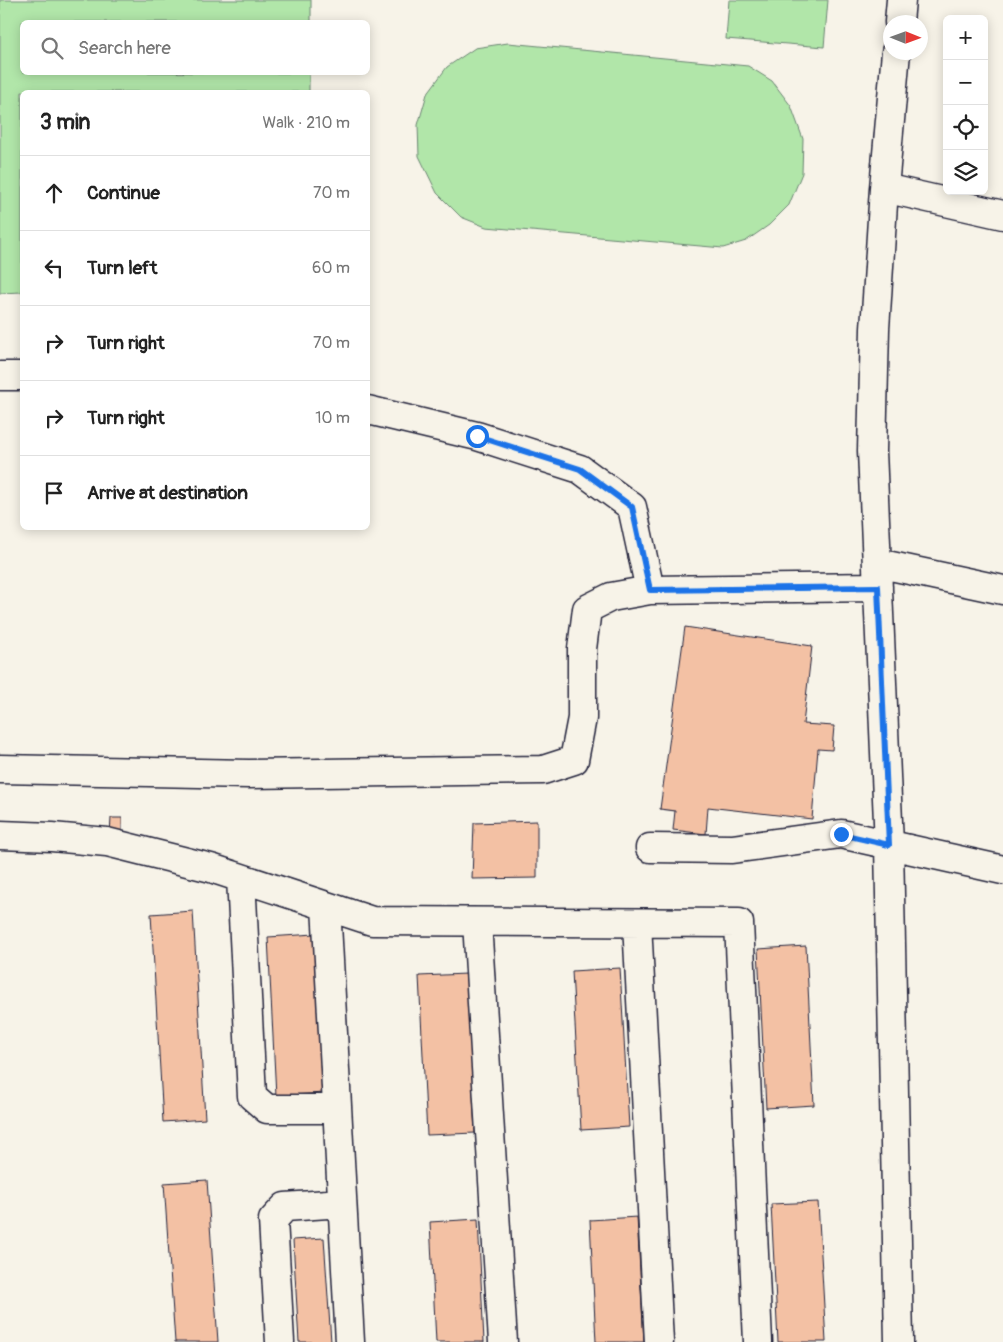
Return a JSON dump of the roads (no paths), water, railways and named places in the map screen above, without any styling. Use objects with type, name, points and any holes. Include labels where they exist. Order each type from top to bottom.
[{"type":"street","points":[[900,15],[901,0]]},
{"type":"street","points":[[895,60],[884,188],[875,329],[872,451],[889,845],[899,1342]]},
{"type":"street","points":[[884,188],[1003,215]]},
{"type":"street","points":[[0,376],[20,376]]},
{"type":"street","points":[[370,410],[477,436],[580,469],[632,507],[650,590]]},
{"type":"street","points":[[0,769],[249,774],[543,770],[574,760],[582,718],[582,649],[587,609],[610,597],[650,590],[878,575],[1003,590]]},
{"type":"street","points":[[650,848],[732,849],[841,834],[1003,870]]},
{"type":"street","points":[[0,835],[52,836],[107,842],[211,868],[372,921],[738,923],[758,1342]]},
{"type":"street","points":[[241,878],[252,1096],[267,1109],[337,1109]]},
{"type":"street","points":[[326,906],[350,1342]]},
{"type":"street","points":[[477,922],[503,1342]]},
{"type":"street","points":[[636,923],[659,1342]]},
{"type":"street","points":[[280,1342],[273,1220],[286,1207],[342,1203]]}]
